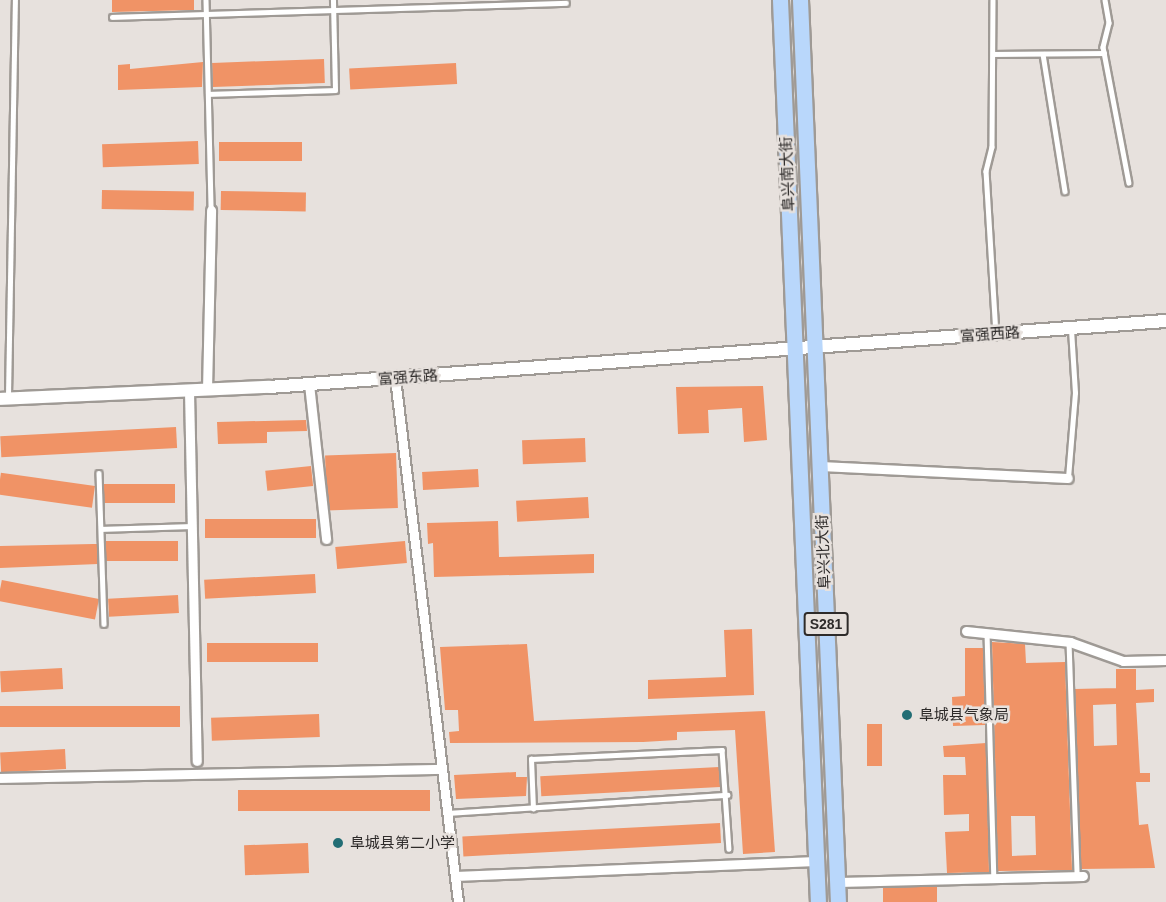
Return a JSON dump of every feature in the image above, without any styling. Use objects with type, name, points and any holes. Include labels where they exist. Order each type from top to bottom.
[{"type":"main road","name":"阜兴南大街","points":[[780,0],[794,348]]},
{"type":"main road","name":"阜兴南大街","points":[[800,0],[815,346]]},
{"type":"main road","name":"阜兴北大街","points":[[815,346],[838,902]]},
{"type":"main road","name":"阜兴北大街","points":[[794,348],[818,902]]},
{"type":"street","points":[[207,390],[211,210]]},
{"type":"street","name":"富强西路","points":[[815,346],[1166,321]]},
{"type":"street","name":"富强东路","points":[[4,399],[309,384],[815,346]]},
{"type":"street","points":[[395,378],[458,902]]},
{"type":"street","points":[[309,384],[326,539]]},
{"type":"street","points":[[189,391],[190,526],[197,761]]},
{"type":"street","points":[[820,466],[1068,478]]},
{"type":"street","points":[[966,631],[1069,642],[1123,661],[1166,660]]},
{"type":"street","points":[[0,778],[442,769]]},
{"type":"street","points":[[455,876],[816,861]]},
{"type":"street","points":[[838,882],[1080,876]]},
{"type":"lane","points":[[4,399],[15,0]]},
{"type":"lane","points":[[206,0],[211,210]]},
{"type":"lane","points":[[208,94],[335,90],[333,0]]},
{"type":"lane","points":[[993,0],[992,147],[986,171],[996,333]]},
{"type":"lane","points":[[1105,0],[1109,23],[1104,53],[1129,183]]},
{"type":"lane","points":[[112,17],[333,10],[462,3],[566,3]]},
{"type":"lane","points":[[993,54],[1104,53]]},
{"type":"lane","points":[[1042,54],[1065,191]]},
{"type":"lane","points":[[1068,478],[1075,393],[1070,328]]},
{"type":"lane","points":[[99,473],[104,624]]},
{"type":"lane","points":[[100,529],[190,526]]},
{"type":"lane","points":[[987,633],[994,878]]},
{"type":"lane","points":[[1069,642],[1080,876]]},
{"type":"lane","points":[[533,809],[531,759],[722,750],[727,795],[729,849]]},
{"type":"lane","points":[[447,813],[590,807],[615,799],[727,795]]},
{"type":"building","points":[[112,0],[194,0],[194,10],[112,12]]},
{"type":"building","points":[[324,59],[325,83],[213,87],[212,63]]},
{"type":"building","points":[[203,62],[202,87],[118,90],[118,65],[130,64],[130,69]]},
{"type":"building","points":[[456,63],[457,84],[350,90],[349,69]]},
{"type":"building","points":[[198,141],[199,164],[103,167],[102,144]]},
{"type":"building","points":[[219,142],[302,142],[302,161],[219,161]]},
{"type":"building","points":[[102,190],[194,192],[194,211],[102,209]]},
{"type":"building","points":[[221,191],[306,192],[306,211],[221,210]]},
{"type":"building","points":[[763,386],[767,440],[744,442],[742,408],[708,410],[709,433],[678,434],[676,387]]},
{"type":"building","points":[[306,420],[307,431],[267,432],[267,443],[218,444],[217,422]]},
{"type":"building","points":[[176,427],[177,448],[1,457],[0,436]]},
{"type":"building","points":[[585,438],[586,462],[523,464],[522,440]]},
{"type":"building","points":[[396,453],[398,508],[327,510],[325,455]]},
{"type":"building","points":[[311,466],[313,486],[267,491],[265,471]]},
{"type":"building","points":[[478,469],[479,487],[423,490],[422,472]]},
{"type":"building","points":[[1,473],[95,486],[92,508],[0,495]]},
{"type":"building","points":[[104,484],[175,484],[175,503],[104,503]]},
{"type":"building","points":[[588,497],[589,518],[517,522],[516,501]]},
{"type":"building","points":[[205,519],[316,519],[316,538],[205,538]]},
{"type":"building","points":[[498,521],[499,557],[594,554],[594,573],[434,577],[433,543],[428,544],[427,523]]},
{"type":"building","points":[[106,541],[178,541],[178,561],[106,561]]},
{"type":"building","points":[[405,541],[407,563],[337,569],[335,547]]},
{"type":"building","points":[[97,544],[98,564],[0,568],[0,546]]},
{"type":"building","points":[[315,574],[316,593],[205,599],[204,580]]},
{"type":"building","points":[[2,580],[99,599],[95,620],[0,601]]},
{"type":"building","points":[[178,595],[179,613],[109,617],[108,599]]},
{"type":"building","points":[[752,629],[754,695],[648,699],[648,680],[726,677],[724,630]]},
{"type":"building","points":[[992,642],[1025,644],[1026,663],[1065,662],[1072,870],[998,871]],"holes":[[[1011,816],[1035,816],[1036,855],[1012,856]]]},
{"type":"building","points":[[207,643],[318,643],[318,662],[207,662]]},
{"type":"building","points":[[527,644],[534,721],[765,711],[775,852],[743,854],[735,730],[677,732],[677,740],[643,742],[450,743],[449,732],[459,731],[458,710],[445,710],[440,647]]},
{"type":"building","points":[[965,648],[983,648],[985,725],[953,726],[952,697],[965,696]]},
{"type":"building","points":[[62,668],[63,689],[1,692],[0,671]]},
{"type":"building","points":[[1116,669],[1136,669],[1136,690],[1154,689],[1154,702],[1136,703],[1140,773],[1150,773],[1150,782],[1136,782],[1139,825],[1148,824],[1155,868],[1081,869],[1075,689],[1116,688]],"holes":[[[1116,704],[1117,745],[1094,746],[1093,705]]]},
{"type":"building","points":[[0,706],[180,706],[180,727],[0,727]]},
{"type":"building","points":[[319,714],[320,737],[212,741],[211,718]]},
{"type":"building","points":[[867,724],[882,724],[882,766],[867,766]]},
{"type":"building","points":[[986,743],[989,872],[947,873],[945,832],[969,831],[969,814],[944,815],[943,775],[966,775],[965,757],[944,757],[943,746]]},
{"type":"building","points":[[65,749],[66,769],[1,772],[0,752]]},
{"type":"building","points":[[719,767],[720,787],[541,796],[540,776]]},
{"type":"building","points":[[516,772],[516,777],[527,777],[526,796],[456,799],[454,775]]},
{"type":"building","points":[[238,790],[430,790],[430,811],[238,811]]},
{"type":"building","points":[[720,823],[721,843],[463,856],[462,837]]},
{"type":"building","points":[[308,843],[309,873],[245,875],[244,845]]},
{"type":"building","points":[[883,887],[937,887],[937,902],[883,902]]},
{"type":"place","name":"阜城县气象局","points":[[907,715]]},
{"type":"place","name":"阜城县第二小学","points":[[338,843]]}]
